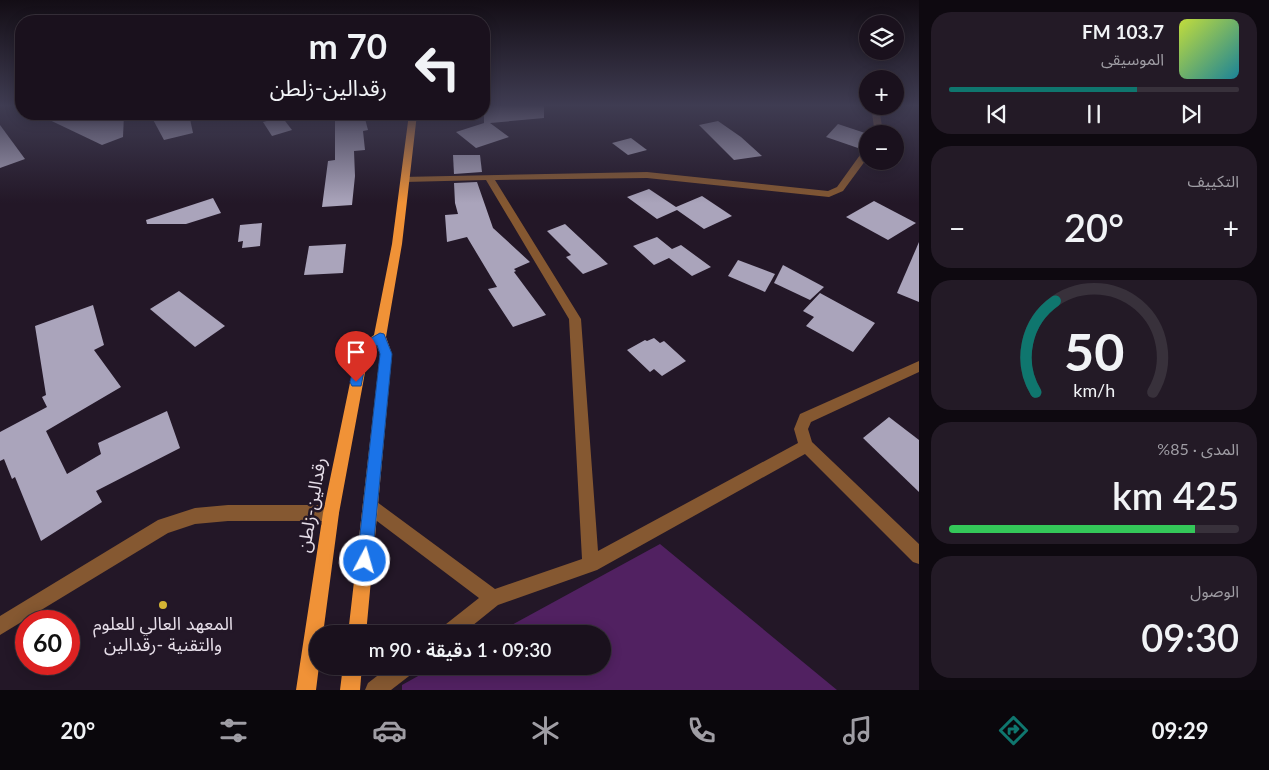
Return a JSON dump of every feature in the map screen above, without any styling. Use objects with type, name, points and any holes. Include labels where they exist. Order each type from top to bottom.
[{"type":"main road","points":[[358,625],[386,354],[380,337],[398,244],[410,138]]},
{"type":"main road","name":"رقدالين-زلطن","points":[[306,690],[331,513],[363,349],[380,337]]},
{"type":"main road","points":[[350,690],[352,675]]},
{"type":"street","points":[[404,179],[647,175],[829,194],[840,189],[859,163]]},
{"type":"street","points":[[489,178],[575,319],[591,564]]},
{"type":"street","points":[[919,366],[805,418],[802,429],[806,446],[919,556]]},
{"type":"street","points":[[459,625],[493,598],[591,564],[806,446]]},
{"type":"street","points":[[371,507],[493,598]]},
{"type":"street","points":[[0,626],[164,526],[195,516],[212,514],[331,513]]},
{"type":"street","points":[[375,690],[394,675]]},
{"type":"shaded area","points":[[660,544],[837,690],[402,690],[402,685],[420,675],[611,675],[611,625],[512,625]]},
{"type":"building","points":[[0,138],[10,138],[25,159],[0,168]]},
{"type":"building","points":[[88,138],[120,138],[102,145]]},
{"type":"building","points":[[335,138],[364,138],[365,150],[354,151],[355,176],[352,205],[322,207],[328,161],[335,160]]},
{"type":"building","points":[[464,138],[505,138],[476,148]]},
{"type":"building","points":[[631,138],[647,150],[628,155],[612,143]]},
{"type":"building","points":[[712,138],[742,138],[762,156],[734,160]]},
{"type":"building","points":[[829,138],[859,138],[858,148]]},
{"type":"building","points":[[453,155],[480,155],[482,172],[454,174]]},
{"type":"building","points":[[477,182],[493,228],[530,262],[514,269],[516,271],[514,272],[546,315],[513,327],[488,289],[497,287],[467,237],[447,242],[445,215],[458,214],[455,203],[454,183]]},
{"type":"building","points":[[649,189],[676,207],[702,196],[732,216],[704,229],[677,210],[657,219],[627,197]]},
{"type":"building","points":[[213,198],[221,213],[186,224],[147,224],[146,220]]},
{"type":"building","points":[[874,201],[916,223],[888,240],[846,217]]},
{"type":"building","points":[[262,223],[260,246],[242,248],[243,241],[238,242],[240,225]]},
{"type":"building","points":[[565,224],[608,264],[583,274],[566,257],[571,255],[547,231]]},
{"type":"building","points":[[657,237],[672,249],[681,245],[711,267],[692,276],[669,258],[654,265],[633,246]]},
{"type":"building","points":[[919,242],[919,302],[897,293]]},
{"type":"building","points":[[346,244],[343,273],[304,275],[309,246]]},
{"type":"building","points":[[738,260],[775,274],[765,292],[728,276]]},
{"type":"building","points":[[783,265],[824,287],[810,300],[774,283]]},
{"type":"building","points":[[179,291],[225,326],[195,347],[150,309]]},
{"type":"building","points":[[820,293],[875,323],[853,352],[806,326],[814,317],[803,311]]},
{"type":"building","points":[[93,305],[104,345],[94,350],[121,387],[46,431],[67,474],[101,454],[98,443],[167,411],[180,448],[96,491],[102,502],[41,541],[15,477],[12,479],[4,459],[0,461],[0,432],[47,407],[42,397],[46,395],[35,326]]},
{"type":"building","points":[[654,338],[660,343],[664,341],[686,361],[662,376],[654,369],[650,372],[627,350],[645,340]]},
{"type":"building","points":[[889,417],[919,440],[919,492],[863,438]]},
{"type":"place","name":"المعهد العالي للعلوم والتقنية -رقدالين","points":[[163,605]]},
{"type":"route","points":[[356,382],[363,349],[380,337],[386,354],[365,561]]}]
